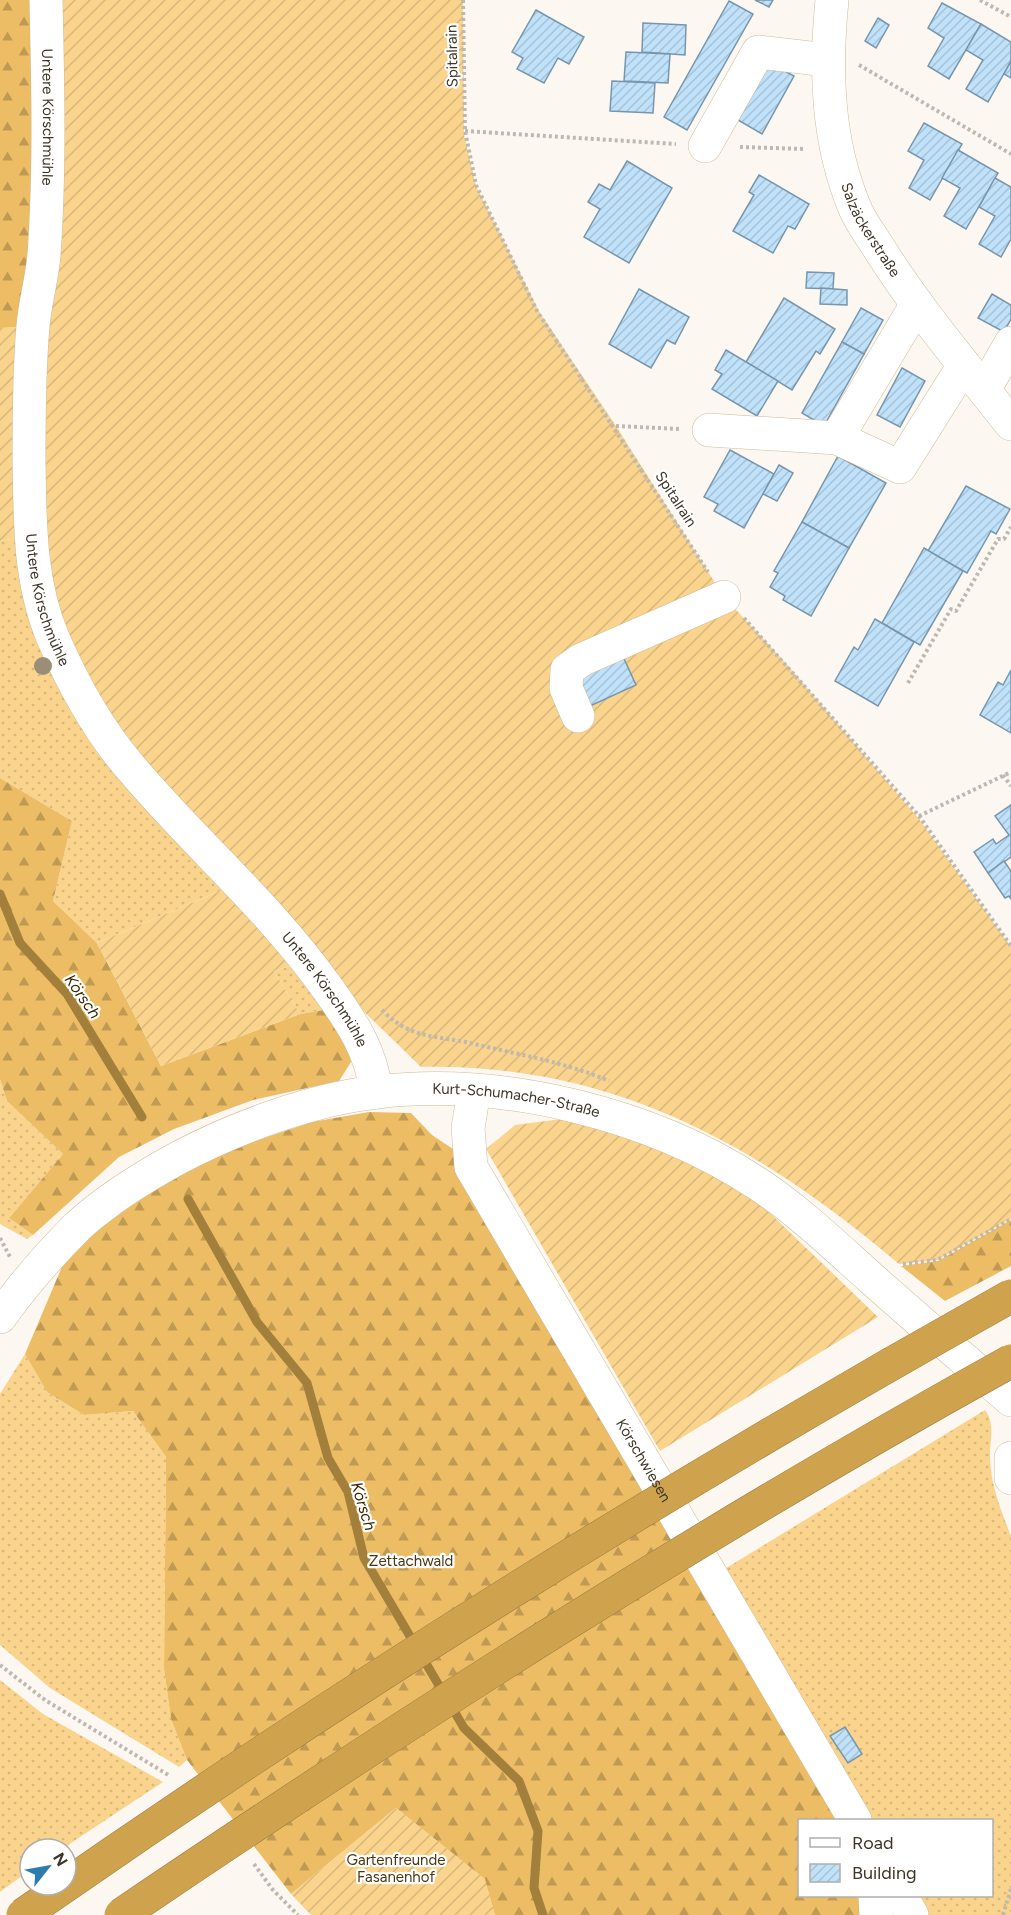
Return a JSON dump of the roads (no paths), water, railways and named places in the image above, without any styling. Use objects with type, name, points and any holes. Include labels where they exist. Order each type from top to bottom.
[{"type":"highway","points":[[23,1915],[174,1810],[492,1602],[779,1429],[1011,1296]]},
{"type":"highway","points":[[121,1915],[353,1758],[552,1631],[807,1475],[1011,1360]]},
{"type":"street","name":"Untere Körschmühle","points":[[46,0],[48,83],[44,256],[33,326],[29,419],[30,534],[34,573],[41,606],[67,669],[85,703],[128,765],[298,947],[344,1012],[369,1055],[376,1092]]},
{"type":"street","name":"Salzäckerstraße","points":[[832,0],[827,54],[836,150],[854,208],[917,304],[1011,424]]},
{"type":"street","points":[[705,146],[758,52],[827,54]]},
{"type":"street","points":[[837,438],[917,304]]},
{"type":"street","points":[[709,430],[837,438],[900,467],[974,377],[1011,343]]},
{"type":"street","points":[[578,716],[566,688],[567,670],[581,660],[724,597]]},
{"type":"street","name":"Kurt-Schumacher-Straße","points":[[0,1317],[24,1284],[79,1225],[143,1178],[202,1146],[264,1120],[376,1092],[474,1091],[537,1099],[606,1114],[665,1134],[749,1179],[810,1224],[1011,1400]]},
{"type":"street","name":"Körschwiesen","points":[[474,1091],[468,1128],[471,1167],[854,1819]]},
{"type":"street","points":[[1011,1458],[1011,1478]]},
{"type":"street","points":[[875,1897],[876,1915]]},
{"type":"street","points":[[902,1897],[912,1915]]},
{"type":"waterway","name":"Körsch","points":[[0,894],[20,943],[67,994],[142,1117]]},
{"type":"waterway","name":"Körsch","points":[[188,1199],[257,1322],[307,1383],[328,1458],[348,1492],[364,1558],[464,1728],[519,1781],[538,1831],[534,1888],[543,1915]]},
{"type":"park label","name":"Zettachwald","points":[[411,1561]]},
{"type":"park label","name":"Gartenfreunde Fasanenhof","points":[[396,1868]]}]
